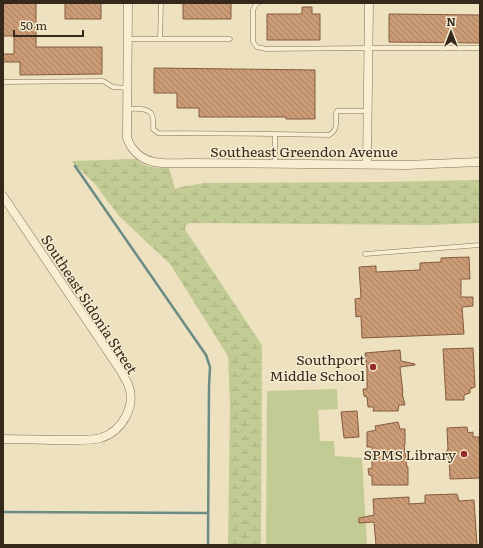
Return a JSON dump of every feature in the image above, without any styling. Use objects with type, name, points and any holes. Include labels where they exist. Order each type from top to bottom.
[{"type":"street","points":[[127,109],[128,3]]},
{"type":"street","points":[[367,164],[369,3]]},
{"type":"street","name":"Southeast Greendon Avenue","points":[[127,109],[127,138],[133,149],[144,159],[155,162],[406,165],[480,162]]},
{"type":"street","name":"Southeast Sidonia Street","points":[[3,196],[121,371],[128,385],[130,398],[124,421],[116,430],[101,438],[84,440],[3,439]]},
{"type":"lane","points":[[160,3],[160,39]]},
{"type":"lane","points":[[259,3],[256,4],[253,10],[253,42],[257,46],[266,49],[480,48]]},
{"type":"lane","points":[[128,39],[230,39]]},
{"type":"lane","points":[[3,82],[102,81],[113,88],[127,88]]},
{"type":"lane","points":[[127,109],[149,111],[153,118],[153,129],[158,133],[329,135],[336,126],[337,111],[368,111]]},
{"type":"lane","points":[[275,134],[275,164]]},
{"type":"lane","points":[[365,254],[480,245]]},
{"type":"green space","points":[[136,159],[147,166],[155,168],[169,168],[175,189],[204,183],[480,180],[480,223],[430,225],[190,223],[186,225],[186,231],[262,345],[261,545],[228,545],[230,403],[228,356],[170,264],[119,216],[95,184],[71,161]]},
{"type":"green space","points":[[337,389],[338,409],[318,410],[320,441],[334,441],[335,456],[362,458],[367,545],[266,545],[267,391]]},
{"type":"building","points":[[3,3],[36,3],[36,47],[102,47],[102,74],[20,75],[20,62],[3,62],[3,54],[14,54],[14,36],[3,36]]},
{"type":"building","points":[[65,3],[101,3],[101,19],[65,19]]},
{"type":"building","points":[[183,3],[231,3],[231,19],[183,19]]},
{"type":"building","points":[[302,7],[312,7],[312,14],[320,14],[320,40],[267,40],[267,14],[302,14]]},
{"type":"building","points":[[389,14],[480,15],[480,43],[389,42]]},
{"type":"building","points":[[154,68],[315,70],[315,119],[286,119],[286,117],[199,117],[199,108],[177,108],[177,93],[154,93]]},
{"type":"building","points":[[469,257],[470,279],[461,279],[461,297],[473,297],[473,306],[462,307],[464,334],[362,338],[361,316],[356,317],[355,299],[361,298],[359,267],[376,266],[376,272],[420,270],[420,263],[441,262],[441,258]]},
{"type":"building","points":[[473,348],[475,387],[470,389],[470,393],[464,395],[464,400],[446,400],[443,349]]},
{"type":"building","points":[[400,350],[401,361],[415,364],[400,367],[402,393],[405,405],[399,405],[398,411],[373,411],[374,407],[368,407],[367,397],[364,396],[363,389],[367,389],[365,353]]},
{"type":"building","points":[[357,411],[359,437],[344,438],[341,412]]},
{"type":"building","points":[[398,422],[400,429],[405,429],[404,445],[408,467],[408,485],[372,485],[372,476],[369,475],[368,469],[372,468],[372,447],[367,447],[367,432],[376,430],[375,426]]},
{"type":"building","name":"SPMS Library","points":[[467,427],[468,433],[473,432],[473,437],[479,437],[480,478],[450,479],[449,457],[447,457],[447,428]]},
{"type":"building","points":[[457,494],[459,501],[474,500],[477,545],[376,545],[374,522],[359,523],[359,518],[374,515],[373,499],[409,497],[409,504],[425,503],[425,495]]},
{"type":"waterway","points":[[75,166],[206,355],[210,367],[208,545]]},
{"type":"waterway","points":[[3,512],[208,513]]},
{"type":"place","name":"Southport Middle School","points":[[373,367]]},
{"type":"place","name":"SPMS Library","points":[[464,454]]}]
